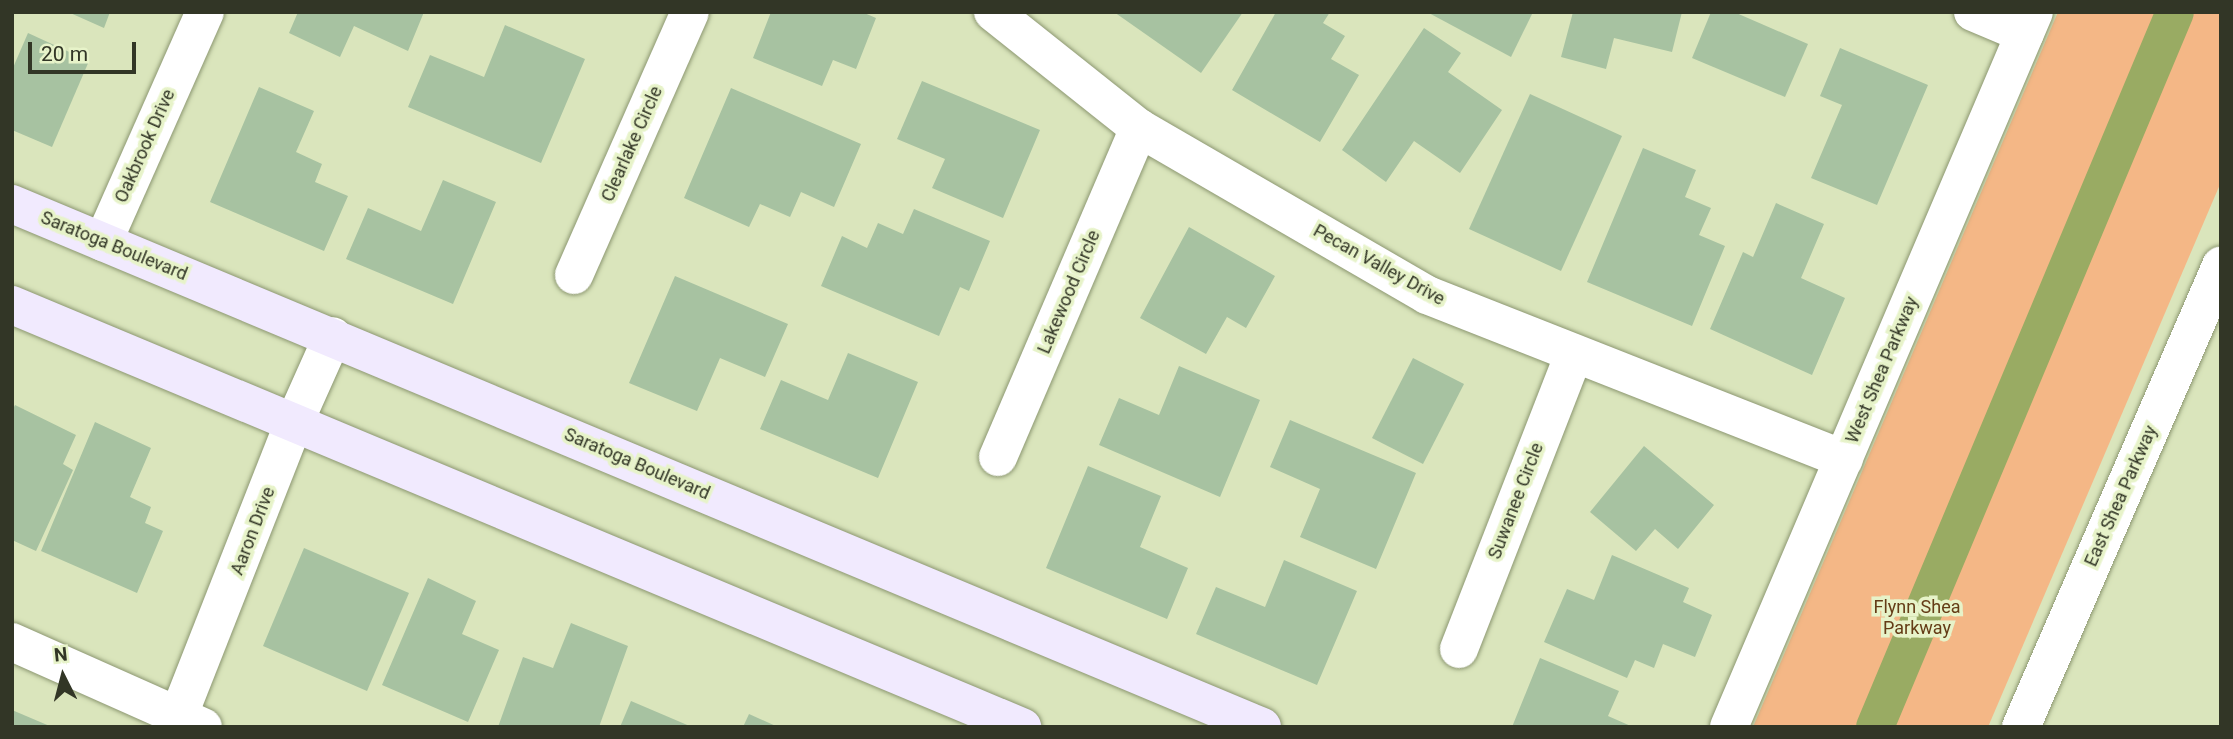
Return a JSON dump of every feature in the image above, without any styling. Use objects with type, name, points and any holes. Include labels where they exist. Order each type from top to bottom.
[{"type":"main road","name":"Saratoga Boulevard","points":[[12,204],[333,336],[1262,727]]},
{"type":"main road","points":[[12,305],[1022,727]]},
{"type":"street","name":"Oakbrook Drive","points":[[103,242],[205,12]]},
{"type":"street","name":"Clearlake Circle","points":[[574,275],[690,12]]},
{"type":"street","name":"Pecan Valley Drive","points":[[993,12],[1139,128],[1427,295],[1844,459]]},
{"type":"street","points":[[1973,12],[2030,23]]},
{"type":"street","name":"West Shea Parkway","points":[[1728,727],[2030,23]]},
{"type":"street","name":"Lakewood Circle","points":[[998,457],[1139,128]]},
{"type":"street","name":"East Shea Parkway","points":[[2021,727],[2221,266]]},
{"type":"street","name":"Aaron Drive","points":[[186,724],[294,424],[333,336]]},
{"type":"street","name":"Suwanee Circle","points":[[1459,649],[1574,354]]},
{"type":"street","points":[[12,642],[186,724]]},
{"type":"green space","name":"Flynn Shea Parkway","points":[[2058,12],[2221,12],[2221,182],[1988,727],[1753,727]]},
{"type":"building","points":[[68,12],[110,12],[104,28]]},
{"type":"building","points":[[298,12],[424,12],[408,51],[354,26],[340,57],[289,33]]},
{"type":"building","points":[[771,12],[862,12],[876,18],[856,69],[833,60],[822,86],[753,58]]},
{"type":"building","points":[[1114,12],[1243,12],[1201,73]]},
{"type":"building","points":[[1276,12],[1330,12],[1323,23],[1345,36],[1331,59],[1359,75],[1320,142],[1232,90]]},
{"type":"building","points":[[1427,12],[1533,12],[1511,57]]},
{"type":"building","points":[[1573,12],[1682,12],[1672,52],[1614,38],[1606,69],[1561,57]]},
{"type":"building","points":[[1711,12],[1734,12],[1808,44],[1785,97],[1692,58]]},
{"type":"building","points":[[505,25],[585,59],[541,163],[408,107],[430,55],[484,77]]},
{"type":"building","points":[[1424,28],[1461,53],[1448,72],[1502,110],[1460,173],[1414,141],[1386,182],[1342,150]]},
{"type":"building","points":[[28,33],[89,61],[52,147],[12,130],[12,70]]},
{"type":"building","points":[[1840,48],[1928,85],[1877,205],[1811,178],[1842,105],[1820,96]]},
{"type":"building","points":[[922,81],[1040,130],[1003,218],[932,188],[945,159],[897,139]]},
{"type":"building","points":[[259,87],[314,111],[296,152],[322,164],[315,182],[348,196],[324,251],[210,202]]},
{"type":"building","points":[[731,88],[861,144],[834,207],[801,192],[790,217],[760,204],[749,227],[684,198]]},
{"type":"building","points":[[1530,94],[1622,136],[1561,271],[1469,229]]},
{"type":"building","points":[[1643,148],[1696,170],[1685,197],[1711,208],[1699,235],[1725,246],[1692,326],[1587,282]]},
{"type":"building","points":[[443,180],[496,202],[453,304],[346,259],[368,208],[421,231]]},
{"type":"building","points":[[1776,203],[1824,224],[1801,278],[1845,298],[1812,375],[1710,329],[1743,252],[1753,257]]},
{"type":"building","points":[[914,209],[990,241],[969,291],[960,287],[939,336],[821,286],[842,236],[867,248],[878,223],[903,234]]},
{"type":"building","points":[[1189,227],[1275,276],[1246,328],[1227,317],[1206,354],[1140,318]]},
{"type":"building","points":[[675,276],[788,324],[765,377],[720,358],[697,411],[629,383]]},
{"type":"building","points":[[848,353],[918,382],[878,478],[760,429],[781,380],[828,400]]},
{"type":"building","points":[[1413,358],[1464,384],[1423,464],[1372,438]]},
{"type":"building","points":[[1179,366],[1260,400],[1220,497],[1099,445],[1119,398],[1159,415]]},
{"type":"building","points":[[15,405],[76,435],[63,464],[73,470],[36,551],[12,540],[12,411]]},
{"type":"building","points":[[1290,420],[1416,473],[1376,569],[1300,537],[1320,489],[1270,467]]},
{"type":"building","points":[[95,422],[151,448],[130,497],[151,507],[145,523],[163,531],[137,593],[41,551]]},
{"type":"building","points":[[1644,446],[1714,505],[1678,549],[1655,529],[1636,551],[1590,512]]},
{"type":"building","points":[[1088,466],[1161,496],[1140,547],[1188,568],[1167,619],[1046,568]]},
{"type":"building","points":[[304,548],[409,593],[367,691],[263,646]]},
{"type":"building","points":[[1612,555],[1689,588],[1683,602],[1712,615],[1695,657],[1663,644],[1654,668],[1635,660],[1627,678],[1544,642],[1567,589],[1594,600]]},
{"type":"building","points":[[1284,560],[1357,591],[1317,685],[1196,634],[1216,587],[1265,607]]},
{"type":"building","points":[[428,578],[476,601],[462,634],[499,650],[468,722],[382,685]]},
{"type":"building","points":[[571,623],[628,646],[599,727],[498,727],[523,657],[553,668]]},
{"type":"building","points":[[1540,658],[1619,691],[1608,716],[1633,727],[1512,727]]},
{"type":"building","points":[[631,701],[692,727],[620,727]]},
{"type":"building","points":[[12,710],[52,727],[12,727]]},
{"type":"building","points":[[749,714],[778,727],[743,727]]},
{"type":"waterway","points":[[1875,727],[2175,12]]}]
